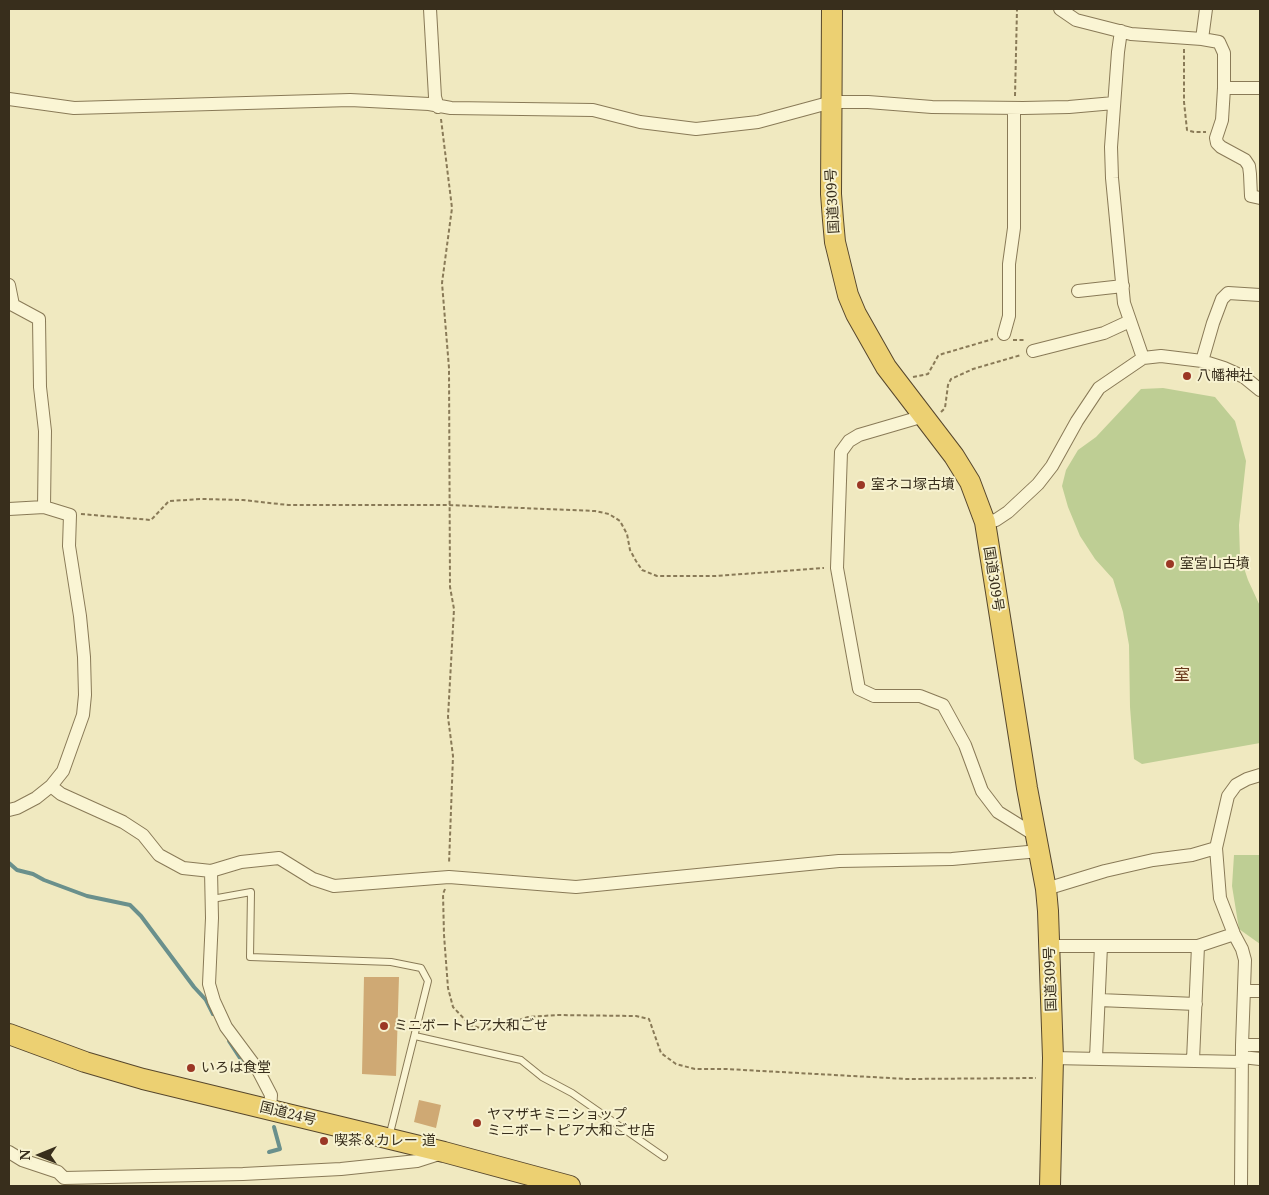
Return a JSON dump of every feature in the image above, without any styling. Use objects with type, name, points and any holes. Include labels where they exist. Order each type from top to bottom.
[{"type":"highway","name":"国道309号","points":[[832,9],[832,202],[835,242],[848,295],[856,314],[886,367],[954,456],[970,482],[984,522],[1046,889],[1050,946],[1053,1058],[1050,1186]]},
{"type":"highway","name":"国道24号","points":[[9,1034],[85,1062],[171,1086],[444,1152],[570,1186]]},
{"type":"street","points":[[430,9],[435,97],[438,107]]},
{"type":"street","points":[[1060,9],[1076,20],[1142,36],[1184,37],[1218,42],[1222,48],[1224,60],[1224,88],[1222,120],[1216,132],[1217,143],[1245,160],[1249,166],[1251,196],[1260,198]]},
{"type":"street","points":[[1202,39],[1206,9]]},
{"type":"street","points":[[1121,31],[1111,147],[1112,178],[1124,303],[1143,358]]},
{"type":"street","points":[[1224,88],[1260,88]]},
{"type":"street","points":[[9,99],[74,108],[350,100],[429,104],[438,107],[593,110],[640,122],[696,129],[758,122],[832,102],[868,102],[932,107],[1014,108],[1069,107],[1114,103]]},
{"type":"street","points":[[1004,334],[1009,316],[1009,270],[1014,228],[1014,108]]},
{"type":"street","points":[[9,285],[13,304],[39,319],[40,387],[45,431],[44,507]]},
{"type":"street","points":[[1078,291],[1123,286]]},
{"type":"street","points":[[1202,361],[1213,322],[1222,299],[1228,293],[1260,294]]},
{"type":"street","points":[[1033,351],[1104,333],[1130,321]]},
{"type":"street","points":[[984,522],[996,520],[1008,512],[1038,484],[1052,466],[1077,421],[1099,388],[1143,358],[1161,356],[1202,361],[1244,377],[1260,390]]},
{"type":"street","points":[[926,418],[859,434],[849,441],[841,452],[836,568],[859,689],[874,696],[920,696],[943,705],[965,745],[982,790],[998,812],[1037,843]]},
{"type":"street","points":[[9,509],[44,507],[70,515],[69,546],[80,616],[84,657],[83,715],[63,771],[51,786],[36,798],[9,810]]},
{"type":"street","points":[[1241,1186],[1245,960],[1220,898],[1216,848],[1228,796],[1236,785],[1260,775]]},
{"type":"street","points":[[51,786],[60,794],[124,822],[143,835],[159,855],[184,868],[211,871],[241,862],[279,858],[313,879],[334,886],[449,877],[576,887],[839,861],[952,859],[1037,843]]},
{"type":"street","points":[[1046,889],[1106,871],[1153,860],[1192,855],[1216,848]]},
{"type":"street","points":[[211,871],[210,984],[214,1000],[226,1026],[258,1070],[271,1095],[270,1109]]},
{"type":"street","points":[[1050,946],[1198,946],[1234,934]]},
{"type":"street","points":[[1096,1058],[1101,946]]},
{"type":"street","points":[[1193,1060],[1198,946]]},
{"type":"street","points":[[1244,991],[1260,991]]},
{"type":"street","points":[[1099,1000],[1196,1004]]},
{"type":"street","points":[[1242,1055],[1260,1045]]},
{"type":"street","points":[[1053,1058],[1193,1060],[1242,1055],[1260,1059]]},
{"type":"street","points":[[9,1152],[22,1160],[58,1172],[62,1182],[341,1169],[417,1161],[444,1152]]},
{"type":"lane","points":[[212,899],[251,892],[250,957],[391,962],[421,968],[428,981],[388,1138]]},
{"type":"lane","points":[[415,1036],[522,1060],[542,1077],[572,1093],[664,1157]]},
{"type":"path","points":[[1014,108],[1017,9]]},
{"type":"path","points":[[1184,37],[1183,81],[1187,130],[1194,132],[1216,132]]},
{"type":"path","points":[[438,107],[441,114],[452,208],[442,284],[449,368],[450,587],[454,609],[448,717],[453,756],[449,877],[443,894],[448,988],[453,1007],[470,1025],[487,1030],[528,1017],[557,1015],[636,1016],[649,1019],[661,1053],[676,1064],[695,1069],[907,1079],[1053,1078]]},
{"type":"path","points":[[896,381],[928,374],[938,356],[942,354],[990,341],[1004,334]]},
{"type":"path","points":[[926,418],[945,408],[948,385],[951,379],[973,369],[1033,351]]},
{"type":"path","points":[[70,515],[151,520],[169,501],[202,499],[243,500],[288,505],[449,505],[595,511],[609,514],[620,522],[627,534],[630,550],[642,570],[657,576],[716,576],[836,568]]},
{"type":"green space","points":[[1163,388],[1215,397],[1235,421],[1246,461],[1239,525],[1240,556],[1260,606],[1260,743],[1142,764],[1134,759],[1130,707],[1129,645],[1123,612],[1113,579],[1095,559],[1080,536],[1062,486],[1066,470],[1078,450],[1096,437],[1141,389]]},
{"type":"green space","points":[[1234,855],[1260,855],[1260,944],[1239,929],[1232,886]]},
{"type":"building","points":[[364,977],[399,977],[396,1076],[362,1074]]},
{"type":"building","points":[[419,1100],[441,1105],[436,1128],[414,1122]]},
{"type":"waterway","points":[[9,863],[17,870],[33,874],[87,896],[130,905],[141,916],[194,987],[206,1000],[213,1014]]},
{"type":"waterway","points":[[229,1041],[250,1069]]},
{"type":"waterway","points":[[269,1152],[280,1149],[274,1127]]},
{"type":"place","name":"八幡神社","points":[[1187,376]]},
{"type":"place","name":"室ネコ塚古墳","points":[[861,485]]},
{"type":"place","name":"室宮山古墳","points":[[1170,564]]},
{"type":"place","name":"ミニボートピア大和ごせ","points":[[384,1026]]},
{"type":"place","name":"いろは食堂","points":[[191,1068]]},
{"type":"place","name":"ヤマザキミニショップ ミニボートピア大和ごせ店","points":[[477,1123]]},
{"type":"place","name":"喫茶＆カレー 道","points":[[324,1141]]},
{"type":"district","name":"室","points":[[1182,675]]}]
